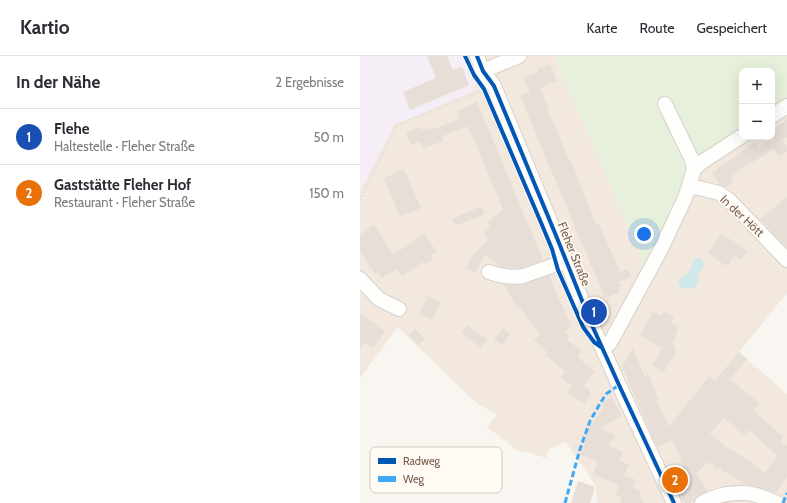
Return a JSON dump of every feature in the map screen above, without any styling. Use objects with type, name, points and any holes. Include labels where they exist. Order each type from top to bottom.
[{"type":"street","name":"Fleher Straße","points":[[477,56],[483,72],[494,86],[590,319],[674,503]]},
{"type":"street","points":[[483,72],[519,56]]},
{"type":"street","points":[[603,348],[610,343],[660,251],[685,198],[694,169],[692,160],[665,104]]},
{"type":"street","points":[[775,114],[787,106]]},
{"type":"street","points":[[694,169],[702,162],[739,138]]},
{"type":"street","name":"In der Hött","points":[[689,187],[719,193],[729,200],[787,260]]},
{"type":"street","points":[[489,272],[503,277],[517,277],[566,261]]},
{"type":"street","points":[[360,279],[379,299],[399,309]]},
{"type":"street","points":[[702,503],[725,493],[755,494],[777,503]]},
{"type":"path","points":[[360,200],[397,125],[483,88]]},
{"type":"shaded area","points":[[360,56],[554,56],[646,267],[697,168],[739,140],[775,140],[775,116],[787,108],[787,248],[783,252],[787,258],[787,293],[739,352],[787,394],[787,503],[597,503],[596,486],[566,442],[549,449],[546,458],[524,451],[521,453],[487,427],[497,415],[475,402],[398,327],[361,377]]},
{"type":"shaded area","points":[[360,56],[464,56],[476,83],[472,92],[394,125],[360,192]]},
{"type":"green space","points":[[554,56],[787,56],[787,104],[775,112],[775,68],[739,68],[739,136],[701,161],[646,267]]},
{"type":"water","points":[[698,257],[702,260],[704,266],[698,274],[698,283],[691,289],[680,287],[678,282],[679,280],[690,270],[694,260]]},
{"type":"building","points":[[427,56],[447,56],[453,70],[462,67],[469,85],[410,110],[403,92],[436,78]]},
{"type":"building","points":[[550,64],[557,81],[540,88],[549,109],[547,109],[578,177],[596,225],[599,224],[620,272],[628,269],[631,277],[619,282],[621,286],[618,288],[620,292],[605,298],[520,96],[530,92],[524,78],[539,72],[537,69]]},
{"type":"building","points":[[477,102],[543,260],[521,268],[500,266],[485,255],[475,273],[466,268],[475,251],[477,251],[488,240],[483,233],[491,227],[487,223],[503,209],[468,126],[441,137],[443,141],[423,149],[420,141],[411,145],[406,133],[420,127],[422,130],[430,128],[431,130],[459,119],[456,111]]},
{"type":"building","points":[[787,120],[787,137],[782,140],[787,147],[787,151],[779,157],[774,149],[773,151],[772,149],[751,164],[750,162],[730,177],[733,182],[726,187],[720,185],[712,173],[755,142],[759,148],[768,140],[775,140],[775,127]]},
{"type":"building","points":[[404,169],[421,208],[400,216],[384,178]]},
{"type":"building","points":[[787,197],[787,248],[760,219]]},
{"type":"building","points":[[481,206],[485,214],[455,226],[452,219]]},
{"type":"building","points":[[374,225],[393,255],[424,234],[437,252],[431,256],[433,259],[425,265],[423,262],[402,276],[397,269],[382,278],[378,272],[375,274],[360,251],[360,235]]},
{"type":"building","points":[[721,233],[747,251],[741,260],[734,255],[726,266],[708,253]]},
{"type":"building","points":[[549,276],[571,326],[565,331],[569,337],[566,339],[582,351],[577,357],[595,371],[584,386],[591,392],[585,404],[567,392],[572,386],[561,378],[565,372],[546,355],[548,353],[534,340],[540,334],[519,307],[518,308],[503,284],[524,284]]},
{"type":"building","points":[[428,296],[441,302],[432,320],[419,314]]},
{"type":"building","points":[[664,311],[674,317],[671,322],[679,327],[675,334],[677,336],[673,342],[676,352],[663,373],[652,365],[662,349],[640,335],[653,312],[661,316]]},
{"type":"building","points":[[360,313],[385,332],[373,348],[365,343],[360,348]]},
{"type":"building","points":[[467,325],[487,339],[481,348],[462,333]]},
{"type":"building","points":[[503,328],[510,334],[502,345],[494,339]]},
{"type":"building","points":[[415,329],[425,339],[418,345],[409,336]]},
{"type":"building","points":[[633,348],[645,377],[648,372],[658,399],[657,401],[669,427],[709,376],[715,381],[739,352],[747,359],[730,379],[759,403],[753,410],[783,437],[780,441],[785,446],[787,444],[787,476],[776,493],[756,486],[745,485],[727,472],[726,474],[719,467],[717,469],[711,463],[709,464],[707,462],[697,473],[707,491],[695,498],[694,501],[684,503],[669,473],[683,466],[673,440],[657,447],[622,367]],"holes":[[[724,417],[744,435],[749,430],[778,456],[764,473],[748,459],[746,460],[739,454],[738,455],[731,449],[730,450],[710,434]]]},
{"type":"building","points":[[612,397],[622,416],[599,428],[615,435],[609,446],[623,452],[619,461],[629,465],[624,475],[636,480],[633,488],[641,491],[640,494],[644,503],[620,503],[622,498],[615,495],[619,486],[593,474],[598,461],[581,455],[587,434],[583,436],[598,416],[603,407],[602,402]]},
{"type":"building","points":[[578,481],[595,487],[590,503],[571,503]]},
{"type":"marked path","points":[[565,503],[580,449],[590,421],[606,394],[619,385]]},
{"type":"marked path","points":[[783,503],[787,493]]},
{"type":"cycle path","points":[[465,56],[474,75],[484,89],[552,249],[558,270],[583,327],[594,342],[601,347]]},
{"type":"cycle path","points":[[477,56],[483,71],[494,86],[591,323],[674,503]]},
{"type":"place","name":"Flehe","points":[[594,312]]},
{"type":"place","name":"Gaststätte Fleher Hof","points":[[675,480]]}]
